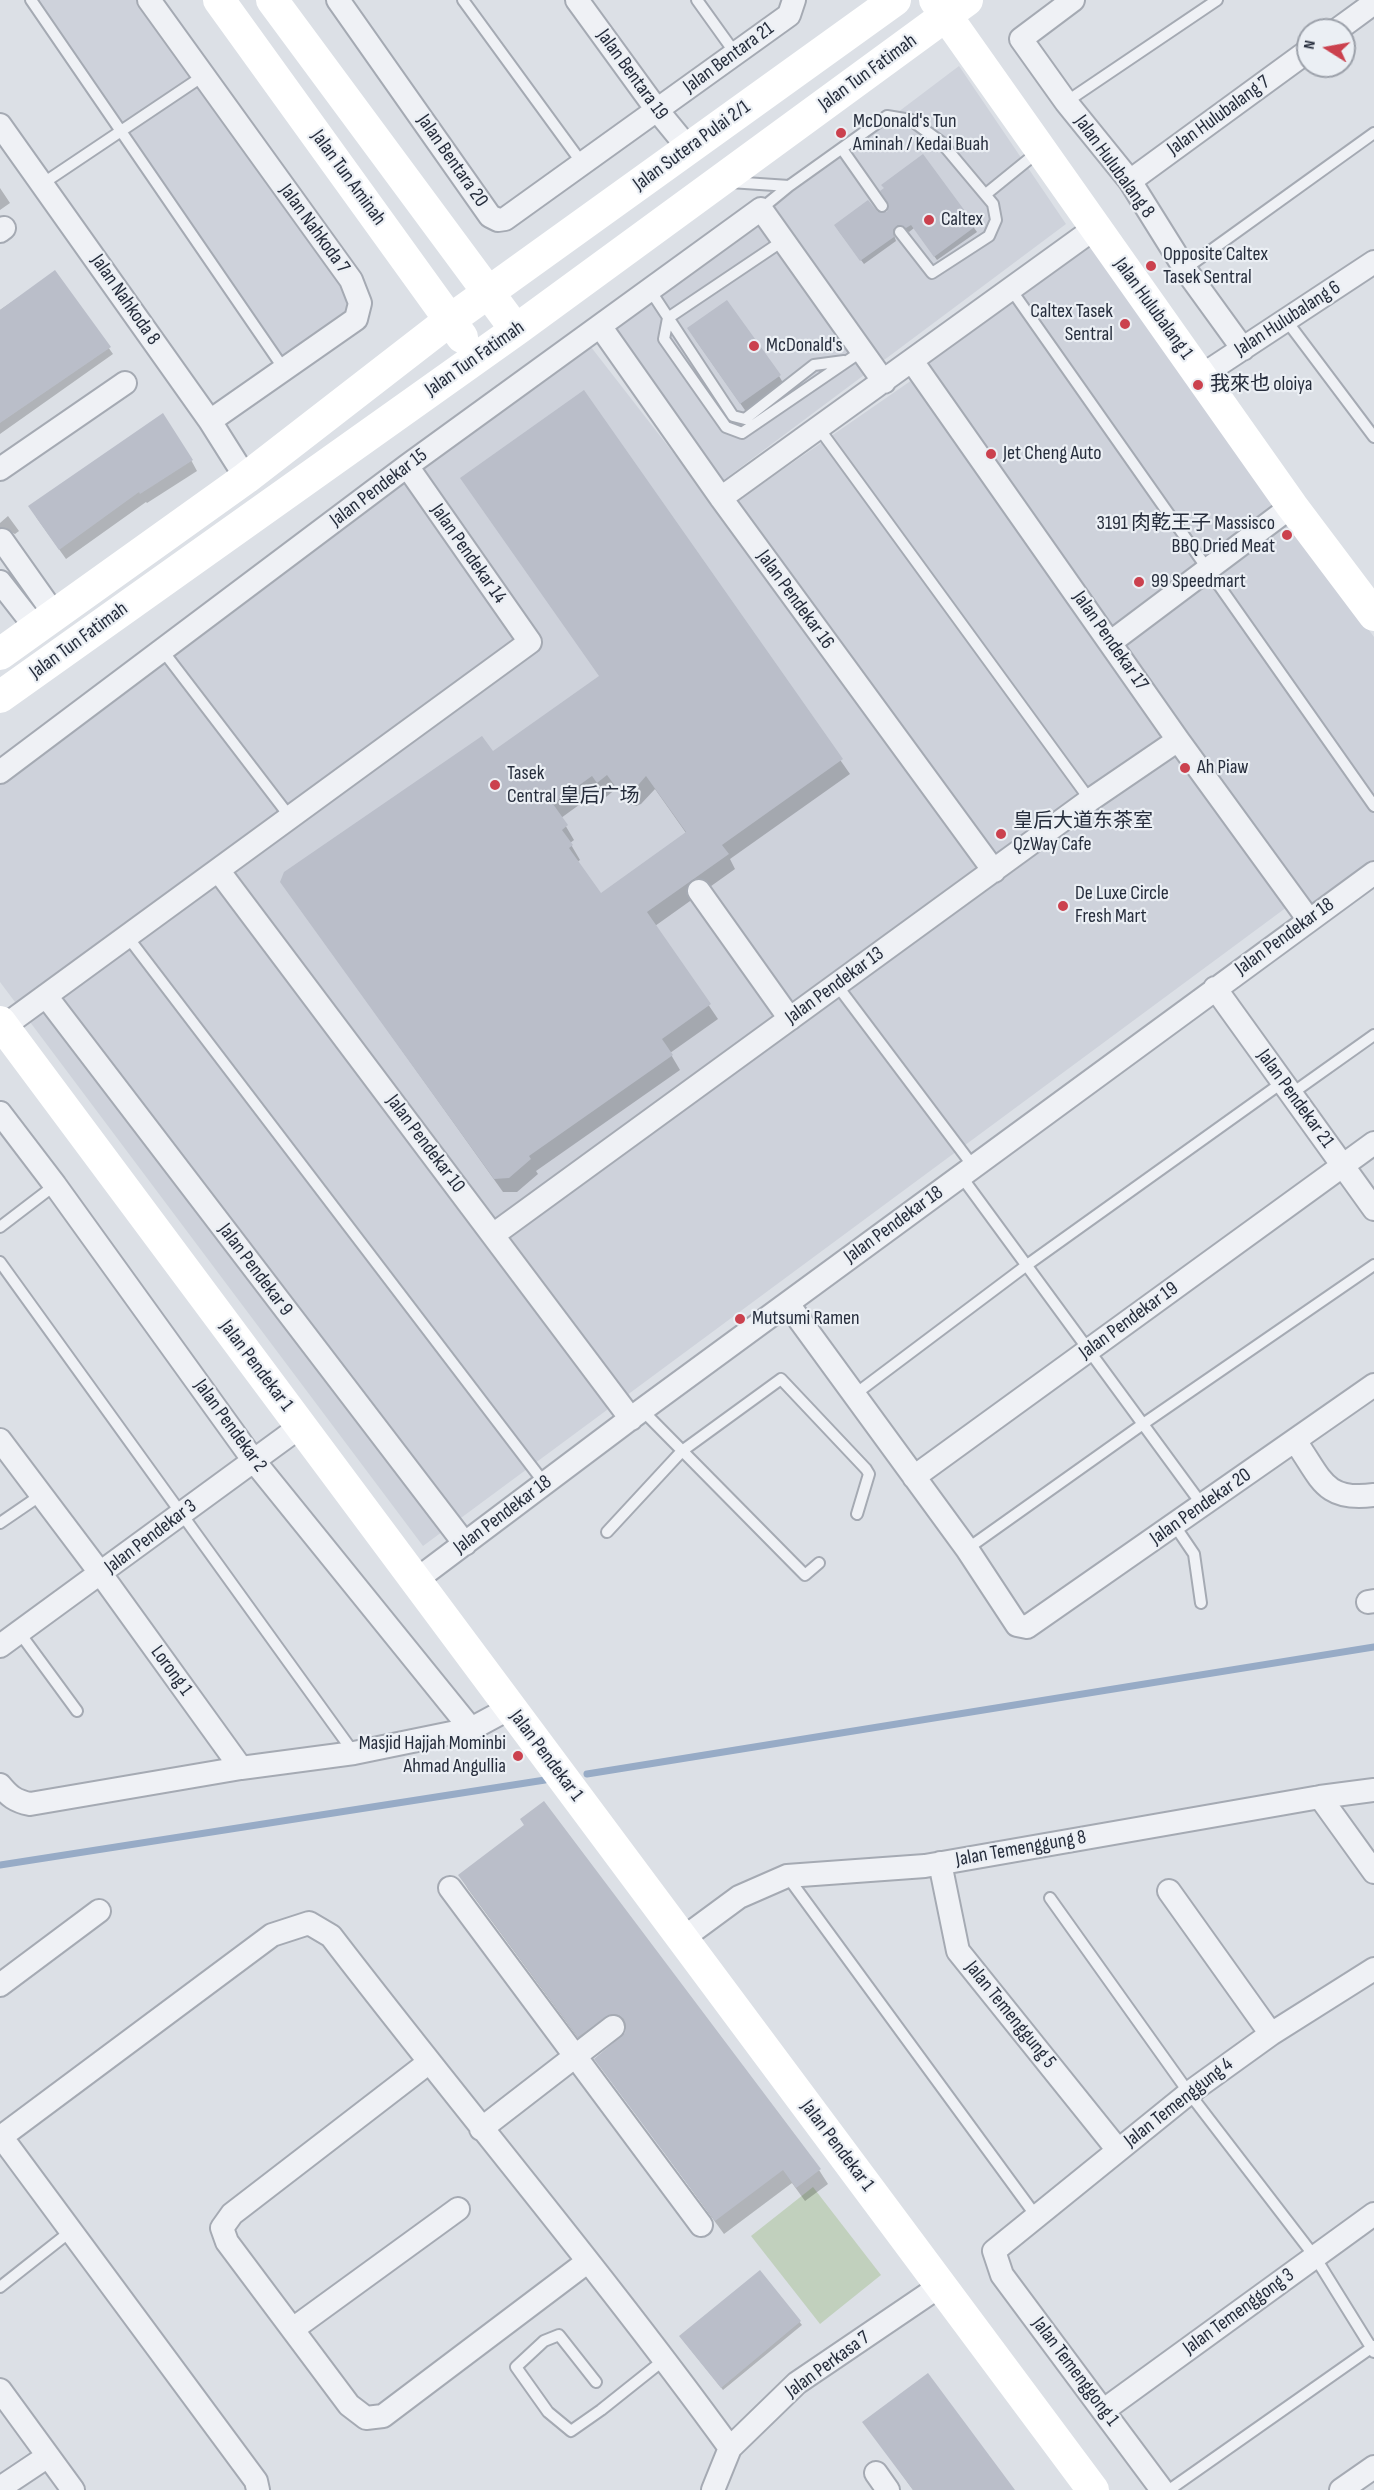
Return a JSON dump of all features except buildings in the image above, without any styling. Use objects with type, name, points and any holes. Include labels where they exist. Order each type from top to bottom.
[{"type":"main road","name":"Jalan Tun Aminah","points":[[219,0],[477,357]]},
{"type":"main road","points":[[272,0],[516,330]]},
{"type":"main road","name":"Jalan Sutera Pulai 2/1","points":[[488,293],[895,0]]},
{"type":"main road","name":"Jalan Tun Fatimah","points":[[0,698],[516,330],[718,182],[949,5]]},
{"type":"main road","name":"Jalan Hulubalang 1","points":[[949,5],[1041,150],[1095,228],[1292,506],[1374,615]]},
{"type":"main road","name":"Jalan Tun Fatimah","points":[[0,654],[246,478],[488,293]]},
{"type":"main road","points":[[45,622],[45,638],[52,640],[62,638],[129,589],[137,588],[148,591]]},
{"type":"main road","name":"Jalan Pendekar 1","points":[[2,1025],[1093,2490]]},
{"type":"street","name":"Jalan Nahkoda 7","points":[[148,0],[351,280],[360,303],[356,319],[210,421]]},
{"type":"street","name":"Jalan Bentara 20","points":[[338,0],[490,216],[498,220],[505,219],[657,110]]},
{"type":"street","name":"Jalan Bentara 19","points":[[577,0],[657,110],[689,148]]},
{"type":"street","name":"Jalan Bentara 21","points":[[657,110],[789,15],[794,0]]},
{"type":"street","name":"Jalan Hulubalang 8","points":[[1073,0],[1021,39],[1066,102],[1130,181],[1185,269],[1243,349]]},
{"type":"street","points":[[1353,18],[1374,3]]},
{"type":"street","name":"Jalan Hulubalang 7","points":[[1130,181],[1296,60]]},
{"type":"street","name":"Jalan Nahkoda 8","points":[[0,125],[210,421],[246,478]]},
{"type":"street","points":[[761,208],[784,240],[855,356],[884,382]]},
{"type":"street","name":"Jalan Pendekar 15","points":[[0,772],[407,466],[761,208]]},
{"type":"street","points":[[721,498],[1095,228]]},
{"type":"street","name":"Jalan Hulubalang 6","points":[[1201,376],[1374,262]]},
{"type":"street","name":"Jalan Pendekar 16","points":[[600,326],[721,498],[994,871]]},
{"type":"street","name":"Jalan Pendekar 17","points":[[912,361],[1178,740],[1309,920]]},
{"type":"street","points":[[0,468],[125,383]]},
{"type":"street","name":"Jalan Pendekar 14","points":[[290,818],[530,642],[407,466]]},
{"type":"street","points":[[1111,642],[1292,506]]},
{"type":"street","points":[[2,540],[45,622]]},
{"type":"street","points":[[0,582],[45,622]]},
{"type":"street","name":"Jalan Pendekar 13","points":[[493,1235],[836,984],[1178,740]]},
{"type":"street","points":[[2,1025],[46,996],[290,818]]},
{"type":"street","name":"Jalan Pendekar 10","points":[[218,870],[493,1235],[637,1415]]},
{"type":"street","name":"Jalan Pendekar 18","points":[[416,1580],[967,1171],[1374,873]]},
{"type":"street","points":[[699,891],[790,1019]]},
{"type":"street","name":"Jalan Pendekar 21","points":[[1215,988],[1374,1209]]},
{"type":"street","name":"Jalan Pendekar 9","points":[[46,996],[465,1544]]},
{"type":"street","name":"Jalan Pendekar 2","points":[[0,1113],[55,1185],[254,1461],[471,1729]]},
{"type":"street","name":"Jalan Pendekar 19","points":[[914,1477],[1374,1143]]},
{"type":"street","points":[[788,1304],[967,1549]]},
{"type":"street","name":"Jalan Pendekar 20","points":[[967,1549],[1017,1625],[1027,1627],[1374,1385]]},
{"type":"street","name":"Jalan Pendekar 3","points":[[0,1646],[301,1426]]},
{"type":"street","name":"Lorong 1","points":[[0,1440],[101,1574],[241,1768]]},
{"type":"street","points":[[1295,1441],[1329,1490],[1352,1498],[1374,1495]]},
{"type":"street","points":[[0,1785],[17,1802],[30,1804],[241,1768],[354,1753],[471,1729],[510,1708]]},
{"type":"street","name":"Jalan Temenggung 8","points":[[682,1938],[739,1897],[787,1876],[939,1863],[1320,1797],[1374,1790]]},
{"type":"street","points":[[1320,1797],[1374,1872]]},
{"type":"street","name":"Jalan Temenggung 5","points":[[939,1863],[958,1951],[1118,2150]]},
{"type":"street","points":[[450,1888],[701,2225]]},
{"type":"street","points":[[1169,1892],[1271,2034]]},
{"type":"street","points":[[0,1985],[99,1911]]},
{"type":"street","points":[[258,2490],[256,2481],[1,2136],[272,1935],[309,1923],[331,1936],[428,2063],[665,2359],[730,2448]]},
{"type":"street","name":"Jalan Temenggung 4","points":[[994,2251],[1189,2092],[1271,2034],[1374,1970]]},
{"type":"street","points":[[481,2129],[614,2027]]},
{"type":"street","points":[[428,2063],[232,2214],[222,2228],[227,2242],[349,2405],[366,2418],[383,2416],[587,2262]]},
{"type":"street","points":[[293,2328],[458,2209]]},
{"type":"street","name":"Jalan Temenggong 3","points":[[1104,2410],[1374,2214]]},
{"type":"street","name":"Jalan Temenggong 1","points":[[994,2251],[1002,2275],[1162,2490]]},
{"type":"street","name":"Jalan Perkasa 7","points":[[713,2490],[730,2448],[797,2383],[940,2286]]},
{"type":"street","points":[[0,2390],[73,2490]]},
{"type":"street","points":[[0,2488],[48,2456]]},
{"type":"street","points":[[1341,2490],[1374,2467]]},
{"type":"lane","points":[[31,0],[284,369]]},
{"type":"lane","points":[[463,0],[582,163]]},
{"type":"lane","points":[[697,0],[735,54]]},
{"type":"lane","points":[[1066,102],[1216,0]]},
{"type":"lane","points":[[42,184],[203,76]]},
{"type":"lane","points":[[761,208],[887,116],[910,120],[941,142],[986,194],[993,204],[996,220],[989,236],[932,273],[900,232]]},
{"type":"lane","points":[[1185,269],[1374,133]]},
{"type":"lane","points":[[842,149],[882,206]]},
{"type":"lane","points":[[986,194],[1041,150]]},
{"type":"lane","points":[[718,182],[789,186]]},
{"type":"lane","points":[[668,318],[784,240]]},
{"type":"lane","points":[[1010,288],[1374,806]]},
{"type":"lane","points":[[650,290],[668,318],[664,339],[726,427],[742,433],[855,356]]},
{"type":"lane","points":[[1287,320],[1374,437]]},
{"type":"lane","points":[[818,427],[1090,801]]},
{"type":"lane","points":[[163,651],[290,818]]},
{"type":"lane","points":[[127,936],[545,1484]]},
{"type":"lane","points":[[836,984],[967,1171],[1027,1265],[1203,1506]]},
{"type":"lane","points":[[854,1395],[1027,1265],[1287,1088],[1374,1035]]},
{"type":"lane","points":[[0,1227],[55,1185]]},
{"type":"lane","points":[[0,1262],[354,1753]]},
{"type":"lane","points":[[967,1549],[1374,1265]]},
{"type":"lane","points":[[607,1532],[682,1451],[783,1379],[869,1474],[857,1514]]},
{"type":"lane","points":[[637,1415],[682,1451],[805,1575],[819,1563]]},
{"type":"lane","points":[[0,1523],[41,1495]]},
{"type":"lane","points":[[1174,1526],[1194,1554],[1202,1603]]},
{"type":"lane","points":[[19,1632],[77,1711]]},
{"type":"lane","points":[[787,1876],[1036,2216]]},
{"type":"lane","points":[[1050,1898],[1189,2092],[1315,2257],[1373,2349],[1169,2490]]},
{"type":"lane","points":[[0,2286],[71,2231]]},
{"type":"lane","points":[[596,2382],[559,2335],[544,2341],[516,2367],[548,2412],[571,2431],[665,2359]]},
{"type":"shaded area","points":[[37,0],[139,0],[344,282],[351,303],[349,314],[284,359]]},
{"type":"shaded area","points":[[959,66],[1066,224],[721,482],[611,329]]},
{"type":"shaded area","points":[[1089,243],[1374,637],[1374,863],[1310,909],[923,363]]},
{"type":"shaded area","points":[[577,329],[720,513],[912,380],[1287,907],[423,1546],[0,982],[0,757]]},
{"type":"green space","points":[[813,2187],[881,2275],[820,2324],[751,2236]]},
{"type":"waterway","points":[[587,1774],[1374,1647]]},
{"type":"waterway","points":[[0,1865],[545,1780]]},
{"type":"place","name":"McDonald's Tun Aminah / Kedai Buah","points":[[841,133]]},
{"type":"place","name":"Caltex","points":[[929,220]]},
{"type":"place","name":"Opposite Caltex Tasek Sentral","points":[[1151,266]]},
{"type":"place","name":"Caltex Tasek Sentral","points":[[1125,324]]},
{"type":"place","name":"McDonald's","points":[[754,346]]},
{"type":"place","name":"我來也 oloiya","points":[[1198,385]]},
{"type":"place","name":"Jet Cheng Auto","points":[[991,454]]},
{"type":"place","name":"3191 肉乾王子 Massisco BBQ Dried Meat","points":[[1287,535]]},
{"type":"place","name":"99 Speedmart","points":[[1139,582]]},
{"type":"place","name":"Ah Piaw","points":[[1185,768]]},
{"type":"place","name":"Tasek Central 皇后广场","points":[[495,785]]},
{"type":"place","name":"皇后大道东茶室 QzWay Cafe","points":[[1001,834]]},
{"type":"place","name":"De Luxe Circle Fresh Mart","points":[[1063,906]]},
{"type":"place","name":"Mutsumi Ramen","points":[[740,1319]]},
{"type":"place","name":"Masjid Hajjah Mominbi Ahmad Angullia","points":[[518,1756]]}]
